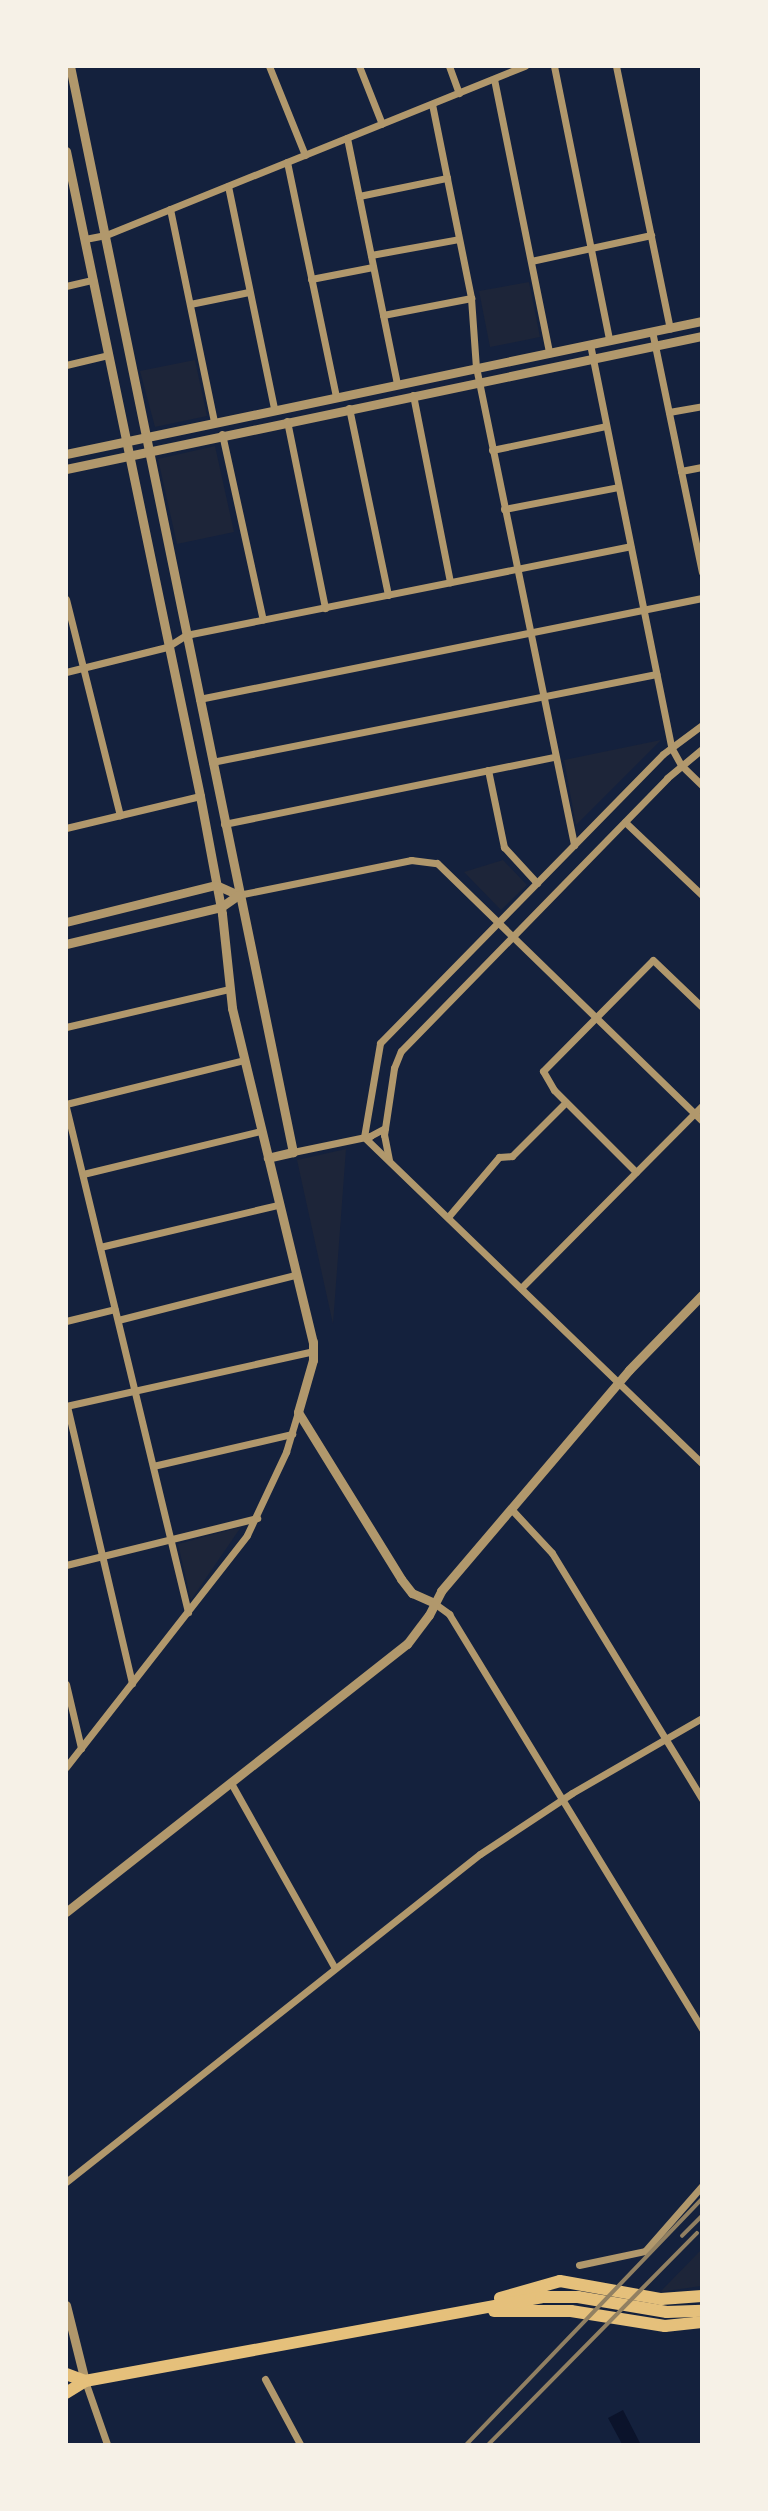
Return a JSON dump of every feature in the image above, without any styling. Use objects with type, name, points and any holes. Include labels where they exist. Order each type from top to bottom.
[{"type":"main road","points":[[469,2310],[528,2287],[560,2281],[661,2300],[702,2296]]},
{"type":"main road","points":[[66,2393],[85,2382],[553,2296],[679,2312],[702,2311]]},
{"type":"main road","points":[[679,2312],[702,2304]]},
{"type":"main road","points":[[469,2310],[571,2311],[665,2326],[702,2322]]},
{"type":"main road","points":[[66,2374],[85,2382]]},
{"type":"street","points":[[70,66],[238,895],[293,1152]]},
{"type":"street","points":[[269,66],[305,155]]},
{"type":"street","points":[[359,66],[382,124]]},
{"type":"street","points":[[449,66],[459,93]]},
{"type":"street","points":[[85,239],[106,235],[525,66]]},
{"type":"street","points":[[554,66],[608,340]]},
{"type":"street","points":[[616,66],[670,328]]},
{"type":"street","points":[[495,79],[549,352]]},
{"type":"street","points":[[432,104],[471,298],[478,382],[554,757],[575,845]]},
{"type":"street","points":[[347,138],[397,383]]},
{"type":"street","points":[[66,151],[200,796],[220,906],[229,989],[314,1351],[292,1434],[257,1518],[188,1612],[66,1767]]},
{"type":"street","points":[[287,162],[336,396]]},
{"type":"street","points":[[359,196],[447,178]]},
{"type":"street","points":[[228,186],[274,408]]},
{"type":"street","points":[[170,209],[214,421]]},
{"type":"street","points":[[530,261],[651,235]]},
{"type":"street","points":[[371,255],[459,239]]},
{"type":"street","points":[[311,279],[373,267]]},
{"type":"street","points":[[66,286],[93,280]]},
{"type":"street","points":[[190,304],[249,292]]},
{"type":"street","points":[[383,315],[471,298]]},
{"type":"street","points":[[66,454],[125,439],[702,321]]},
{"type":"street","points":[[652,331],[681,471],[697,532],[702,572]]},
{"type":"street","points":[[66,469],[149,449],[702,336]]},
{"type":"street","points":[[590,344],[671,747],[681,765],[702,785]]},
{"type":"street","points":[[66,365],[108,355]]},
{"type":"street","points":[[412,395],[450,582]]},
{"type":"street","points":[[668,412],[702,406]]},
{"type":"street","points":[[349,408],[388,595]]},
{"type":"street","points":[[287,421],[325,608]]},
{"type":"street","points":[[492,450],[606,426]]},
{"type":"street","points":[[222,434],[263,620]]},
{"type":"street","points":[[681,471],[702,467]]},
{"type":"street","points":[[504,509],[618,487]]},
{"type":"street","points":[[66,672],[167,647],[186,635],[630,546]]},
{"type":"street","points":[[199,699],[702,598]]},
{"type":"street","points":[[66,599],[120,815]]},
{"type":"street","points":[[212,762],[656,674]]},
{"type":"street","points":[[364,1137],[378,1047],[498,921],[671,747],[702,725]]},
{"type":"street","points":[[389,1160],[385,1128],[399,1054],[681,765],[702,749]]},
{"type":"street","points":[[225,824],[554,757]]},
{"type":"street","points":[[488,771],[505,847],[537,883]]},
{"type":"street","points":[[66,828],[200,796]]},
{"type":"street","points":[[625,822],[702,895]]},
{"type":"street","points":[[66,944],[220,906],[238,895],[425,860],[450,872],[702,1121]]},
{"type":"street","points":[[66,922],[216,885],[238,895]]},
{"type":"street","points":[[636,1172],[543,1078],[545,1068],[653,960],[702,1007]]},
{"type":"street","points":[[66,1027],[229,989]]},
{"type":"street","points":[[188,1612],[66,1106],[244,1060]]},
{"type":"street","points":[[448,1217],[499,1157],[512,1156],[566,1102]]},
{"type":"street","points":[[521,1288],[702,1106]]},
{"type":"street","points":[[268,1158],[364,1137],[385,1128]]},
{"type":"street","points":[[83,1174],[261,1131]]},
{"type":"street","points":[[364,1137],[702,1462]]},
{"type":"street","points":[[100,1247],[278,1205]]},
{"type":"street","points":[[118,1320],[295,1275]]},
{"type":"street","points":[[66,1912],[407,1644],[433,1603],[619,1383],[702,1295]]},
{"type":"street","points":[[66,1321],[115,1310]]},
{"type":"street","points":[[132,1684],[67,1406],[135,1390],[146,1392],[314,1351]]},
{"type":"street","points":[[298,1412],[401,1579],[412,1593],[449,1614],[702,2029]]},
{"type":"street","points":[[153,1466],[292,1434]]},
{"type":"street","points":[[513,1511],[552,1553],[702,1799]]},
{"type":"street","points":[[66,1565],[257,1518]]},
{"type":"street","points":[[66,1684],[81,1748]]},
{"type":"street","points":[[66,2182],[480,1854],[563,1798],[702,1718]]},
{"type":"street","points":[[231,1783],[335,1968]]},
{"type":"street","points":[[579,2265],[645,2252],[702,2186]]},
{"type":"street","points":[[66,2305],[85,2382],[107,2445]]},
{"type":"street","points":[[265,2379],[300,2445]]},
{"type":"shaded area","points":[[529,282],[540,337],[490,347],[479,291]]},
{"type":"shaded area","points":[[195,360],[207,416],[155,427],[140,371]]},
{"type":"shaded area","points":[[215,446],[234,532],[177,544],[158,459]]},
{"type":"shaded area","points":[[661,740],[576,825],[564,760]]},
{"type":"shaded area","points":[[503,860],[527,885],[501,910],[464,872]]},
{"type":"shaded area","points":[[346,1149],[333,1324],[297,1160]]},
{"type":"shaded area","points":[[241,1527],[191,1600],[178,1544]]},
{"type":"shaded area","points":[[701,2250],[701,2286],[660,2292]]},
{"type":"shaded area","points":[[623,2410],[640,2443],[622,2444],[608,2418]]},
{"type":"railway","points":[[467,2444],[702,2199]]},
{"type":"railway","points":[[682,2236],[702,2216]]},
{"type":"railway","points":[[489,2444],[697,2233]]}]
